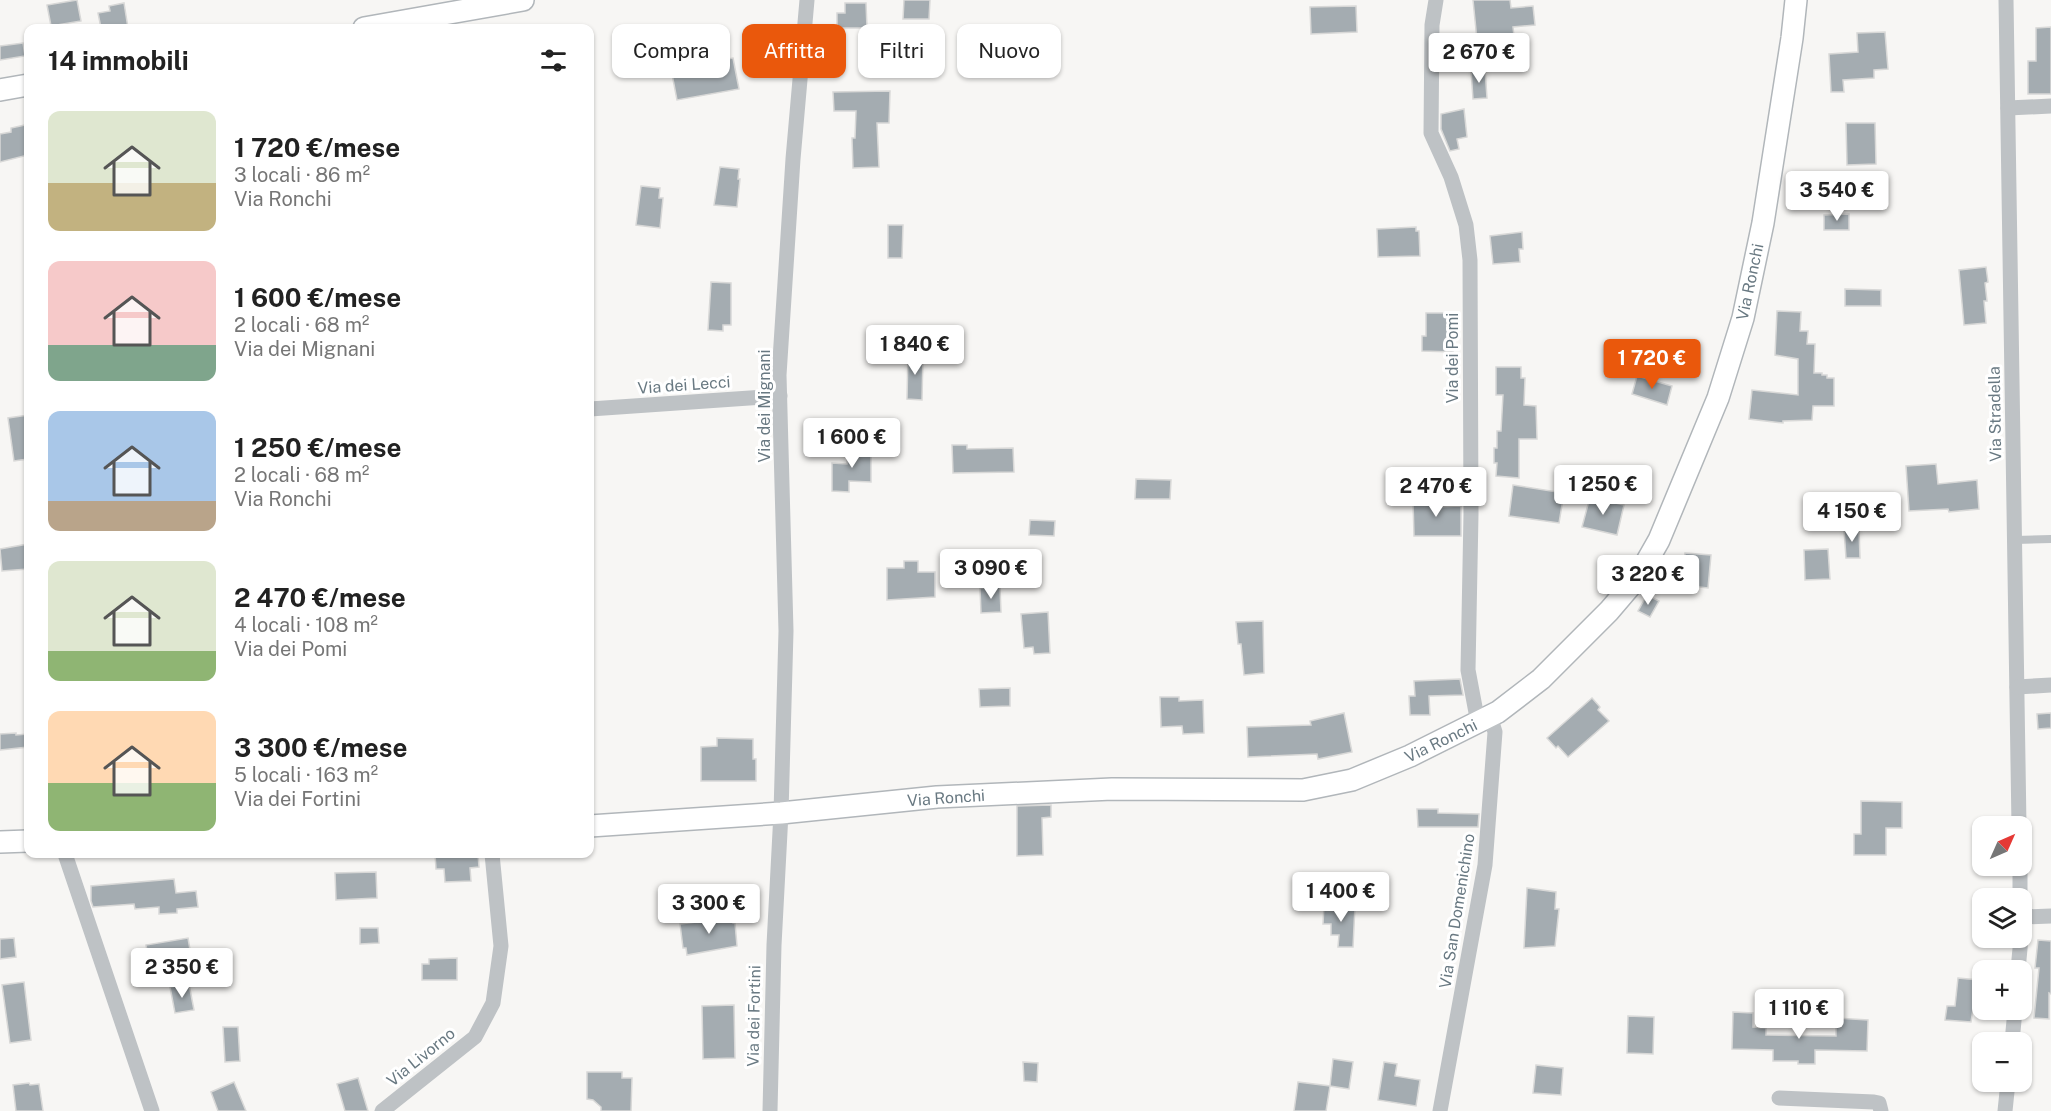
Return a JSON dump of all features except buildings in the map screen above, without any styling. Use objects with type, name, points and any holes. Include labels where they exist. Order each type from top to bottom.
[{"type":"street","points":[[405,24],[523,0]]},
{"type":"street","name":"Via dei Mignani","points":[[780,813],[786,631],[779,375],[792,170],[807,0]]},
{"type":"street","name":"Via dei Pomi","points":[[1436,0],[1432,25],[1431,133],[1451,177],[1466,225],[1470,260],[1472,513],[1468,670],[1484,720]]},
{"type":"street","name":"Via Ronchi","points":[[594,826],[780,813],[937,797],[1100,790],[1303,790],[1352,780],[1410,756],[1484,720],[1541,679],[1609,610],[1638,577],[1659,540],[1718,398],[1743,318],[1763,223],[1796,0]]},
{"type":"street","name":"Via Stradella","points":[[2006,0],[2019,816]]},
{"type":"street","points":[[0,90],[24,86]]},
{"type":"street","points":[[2008,108],[2051,106]]},
{"type":"street","name":"Via dei Lecci","points":[[594,410],[780,396]]},
{"type":"street","points":[[2017,687],[2051,685]]},
{"type":"street","name":"Via San Domenichino","points":[[1440,1111],[1485,865],[1495,732],[1484,720]]},
{"type":"street","name":"Via dei Fortini","points":[[770,1111],[780,813]]},
{"type":"street","points":[[0,842],[24,841]]},
{"type":"street","points":[[66,858],[152,1111]]},
{"type":"street","name":"Via Livorno","points":[[382,1111],[475,1037],[493,1004],[501,946],[492,858]]},
{"type":"street","points":[[2032,917],[2051,916]]},
{"type":"street","points":[[2005,1111],[2007,1092]]},
{"type":"street","points":[[1779,1098],[1874,1102],[1879,1103],[1881,1111]]},
{"type":"lane","points":[[2015,540],[2051,539]]}]
